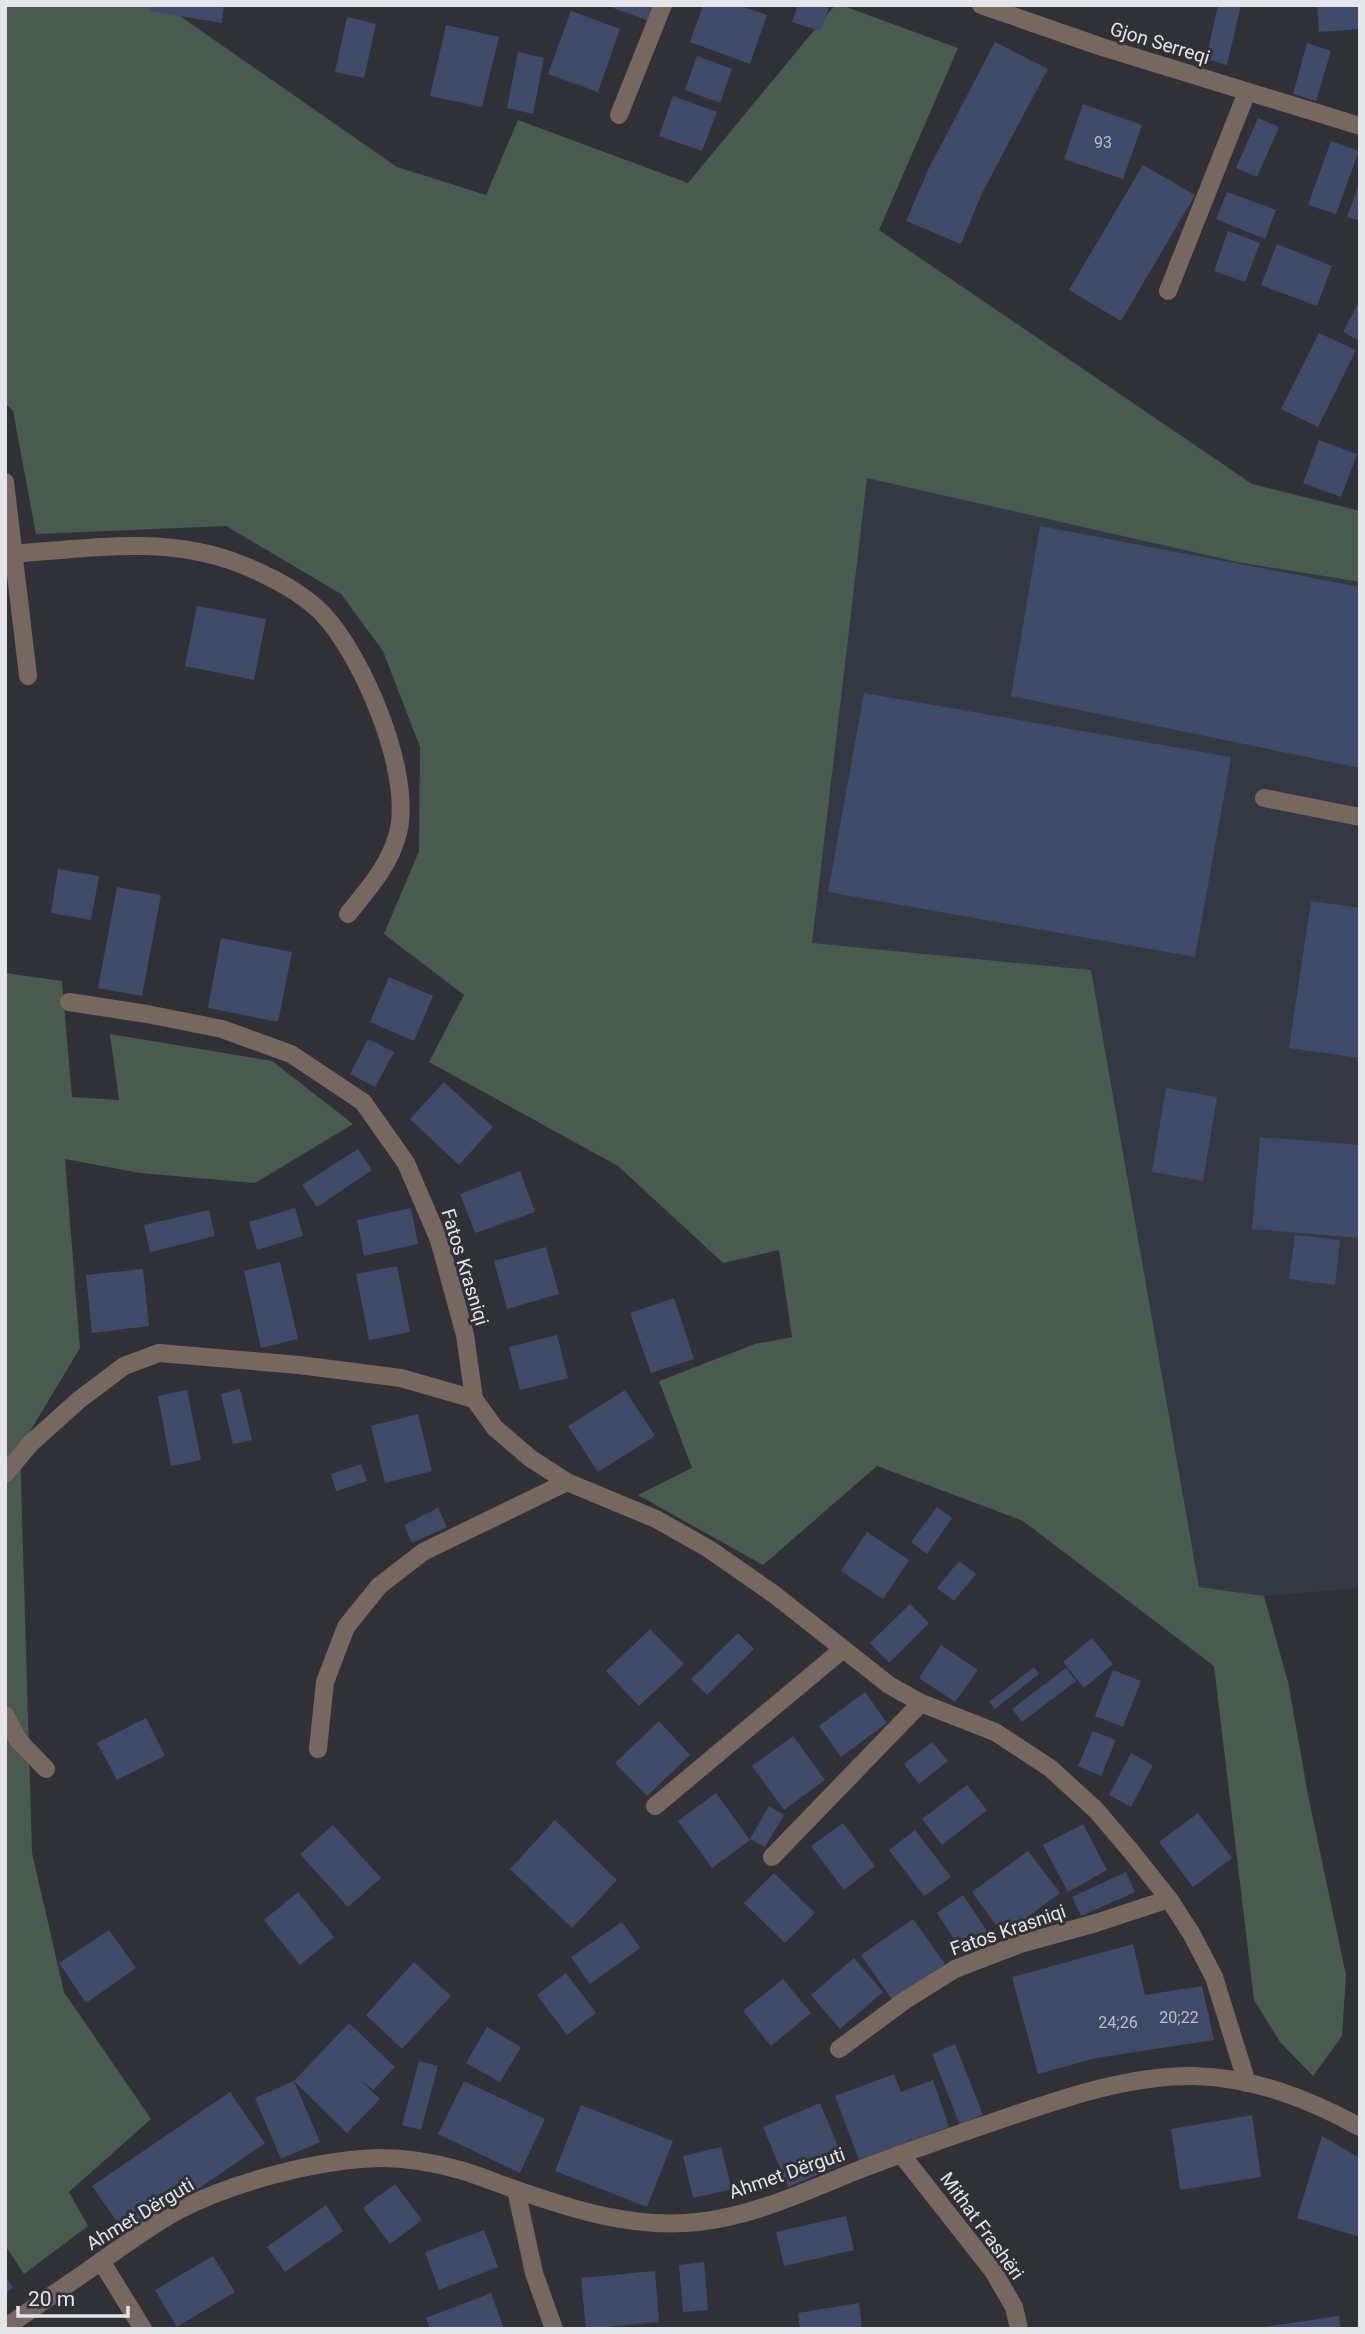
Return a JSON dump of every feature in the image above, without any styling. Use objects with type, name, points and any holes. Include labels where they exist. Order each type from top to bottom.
[{"type":"street","points":[[619,115],[663,5]]},
{"type":"street","name":"Gjon Serreqi","points":[[981,5],[1102,47],[1360,126]]},
{"type":"street","points":[[1168,291],[1247,92]]},
{"type":"street","points":[[5,482],[29,676]]},
{"type":"street","points":[[14,554],[114,546],[189,549],[240,563],[283,585],[321,612],[352,652],[377,704],[393,756],[400,804],[398,832],[386,865],[348,914]]},
{"type":"street","points":[[1264,798],[1360,817]]},
{"type":"street","name":"Fatos Krasniqi","points":[[69,1002],[222,1029],[291,1054],[363,1102],[406,1163],[439,1240],[465,1335],[474,1399],[495,1429],[530,1458],[567,1482],[656,1519],[709,1549],[775,1595],[888,1685],[921,1703],[995,1732],[1050,1768],[1096,1810],[1169,1899],[1191,1933],[1214,1977],[1247,2083]]},
{"type":"street","points":[[5,1474],[32,1443],[79,1400],[124,1366],[159,1353],[299,1365],[401,1378],[474,1399]]},
{"type":"street","points":[[318,1749],[325,1682],[346,1627],[379,1586],[423,1552],[567,1482]]},
{"type":"street","points":[[655,1806],[842,1650]]},
{"type":"street","points":[[772,1857],[921,1703]]},
{"type":"street","points":[[5,1715],[18,1740],[46,1769]]},
{"type":"street","name":"Fatos Krasniqi","points":[[839,2049],[904,2001],[956,1969],[1020,1944],[1169,1899]]},
{"type":"street","name":"Ahmet Dërguti","points":[[5,2328],[178,2211],[220,2192],[272,2176],[334,2163],[381,2158],[422,2162],[462,2170],[609,2219],[655,2224],[699,2222],[748,2212],[901,2154],[1035,2108],[1111,2086],[1157,2078],[1197,2076],[1247,2083],[1292,2094],[1360,2127]]},
{"type":"street","name":"Mithat Frashëri","points":[[901,2154],[993,2271],[1014,2307],[1019,2329]]},
{"type":"street","points":[[516,2190],[534,2273],[554,2329]]},
{"type":"street","points":[[101,2261],[143,2329]]},
{"type":"shaded area","points":[[867,477],[1237,562],[1360,582],[1360,1588],[1264,1596],[1199,1587],[1091,970],[810,943]]},
{"type":"green space","points":[[5,5],[164,5],[397,167],[486,195],[518,120],[688,183],[835,5],[958,48],[879,230],[1252,484],[1360,511],[1360,582],[1237,562],[867,478],[812,943],[1091,970],[1199,1587],[1264,1596],[1288,1682],[1309,1800],[1346,1975],[1342,2036],[1313,2076],[1280,2042],[1254,2000],[1214,1666],[1023,1521],[877,1466],[763,1565],[638,1495],[692,1468],[659,1381],[755,1344],[792,1337],[779,1250],[723,1263],[618,1166],[429,1062],[464,995],[384,934],[419,851],[420,747],[383,651],[341,594],[226,526],[36,534],[13,411],[5,403]]},
{"type":"green space","points":[[5,973],[62,981],[72,1097],[119,1100],[110,1034],[272,1061],[353,1124],[255,1183],[140,1173],[65,1159],[80,1348],[20,1448],[32,1853],[64,1992],[151,2119],[69,2192],[88,2226],[24,2274],[5,2245]]},
{"type":"building","points":[[150,5],[224,5],[222,23],[149,11]]},
{"type":"building","points":[[605,5],[654,5],[649,21]]},
{"type":"building","points":[[703,5],[738,5],[767,15],[750,64],[690,42]]},
{"type":"building","points":[[798,5],[830,5],[820,31],[792,22]]},
{"type":"building","points":[[1218,5],[1241,5],[1227,65],[1206,59]]},
{"type":"building","points":[[1317,5],[1360,5],[1360,29],[1319,32]]},
{"type":"building","points":[[571,11],[620,29],[598,92],[548,74]]},
{"type":"building","points":[[347,17],[376,24],[364,78],[335,72]]},
{"type":"building","points":[[446,25],[499,37],[482,107],[430,96]]},
{"type":"building","points":[[995,42],[1048,69],[982,193],[961,244],[906,221],[928,170]]},
{"type":"building","points":[[1307,43],[1331,51],[1316,101],[1293,94]]},
{"type":"building","points":[[518,52],[544,58],[533,114],[507,108]]},
{"type":"building","points":[[697,56],[732,69],[720,103],[685,90]]},
{"type":"building","points":[[673,96],[717,112],[702,151],[659,136]]},
{"type":"building","points":[[1083,104],[1142,125],[1123,179],[1064,159]]},
{"type":"building","points":[[1258,118],[1279,127],[1257,177],[1236,168]]},
{"type":"building","points":[[1331,141],[1359,151],[1336,214],[1308,205]]},
{"type":"building","points":[[1143,165],[1195,195],[1121,321],[1069,290]]},
{"type":"building","points":[[1360,182],[1360,221],[1347,217]]},
{"type":"building","points":[[1227,192],[1276,210],[1265,239],[1216,219]]},
{"type":"building","points":[[1228,231],[1260,243],[1245,282],[1214,271]]},
{"type":"building","points":[[1277,244],[1332,266],[1317,306],[1261,285]]},
{"type":"building","points":[[1360,300],[1360,341],[1343,332]]},
{"type":"building","points":[[1319,333],[1356,350],[1318,427],[1281,409]]},
{"type":"building","points":[[1319,440],[1357,454],[1341,497],[1303,483]]},
{"type":"building","points":[[1040,526],[1360,587],[1360,768],[1011,696]]},
{"type":"building","points":[[197,606],[266,619],[254,680],[185,666]]},
{"type":"building","points":[[864,693],[1231,757],[1195,957],[828,892]]},
{"type":"building","points":[[58,869],[99,876],[91,920],[51,913]]},
{"type":"building","points":[[117,887],[161,895],[142,996],[98,988]]},
{"type":"building","points":[[1311,901],[1360,908],[1360,1058],[1289,1048]]},
{"type":"building","points":[[221,938],[292,952],[278,1022],[208,1008]]},
{"type":"building","points":[[389,977],[433,996],[414,1041],[370,1022]]},
{"type":"building","points":[[368,1039],[394,1052],[375,1087],[350,1074]]},
{"type":"building","points":[[444,1082],[493,1127],[459,1165],[410,1119]]},
{"type":"building","points":[[1166,1088],[1217,1097],[1203,1181],[1152,1172]]},
{"type":"building","points":[[1260,1137],[1360,1145],[1360,1238],[1252,1229]]},
{"type":"building","points":[[358,1149],[372,1170],[317,1207],[302,1185]]},
{"type":"building","points":[[520,1171],[535,1212],[475,1233],[460,1194]]},
{"type":"building","points":[[295,1208],[303,1236],[257,1250],[249,1222]]},
{"type":"building","points":[[411,1208],[418,1244],[364,1256],[357,1220]]},
{"type":"building","points":[[209,1210],[215,1236],[150,1252],[144,1225]]},
{"type":"building","points":[[1295,1235],[1340,1240],[1335,1285],[1289,1279]]},
{"type":"building","points":[[546,1247],[559,1294],[507,1309],[494,1261]]},
{"type":"building","points":[[280,1262],[298,1339],[261,1348],[244,1271]]},
{"type":"building","points":[[397,1266],[410,1332],[369,1340],[356,1274]]},
{"type":"building","points":[[143,1269],[149,1326],[92,1333],[86,1275]]},
{"type":"building","points":[[674,1298],[694,1359],[651,1373],[630,1313]]},
{"type":"building","points":[[557,1335],[568,1378],[520,1390],[509,1347]]},
{"type":"building","points":[[240,1389],[252,1440],[233,1444],[221,1394]]},
{"type":"building","points":[[187,1390],[201,1460],[171,1466],[158,1396]]},
{"type":"building","points":[[625,1390],[655,1436],[598,1472],[568,1426]]},
{"type":"building","points":[[418,1414],[432,1471],[385,1483],[371,1426]]},
{"type":"building","points":[[361,1464],[367,1481],[336,1491],[331,1474]]},
{"type":"building","points":[[937,1507],[952,1518],[927,1554],[911,1542]]},
{"type":"building","points":[[438,1508],[447,1527],[412,1543],[404,1525]]},
{"type":"building","points":[[867,1532],[909,1560],[883,1599],[841,1571]]},
{"type":"building","points":[[959,1561],[976,1574],[954,1601],[937,1588]]},
{"type":"building","points":[[910,1604],[929,1623],[889,1663],[870,1643]]},
{"type":"building","points":[[650,1629],[684,1664],[639,1706],[606,1671]]},
{"type":"building","points":[[738,1633],[754,1649],[707,1695],[691,1679]]},
{"type":"building","points":[[1092,1638],[1113,1664],[1084,1688],[1063,1662]]},
{"type":"building","points":[[941,1645],[978,1670],[955,1702],[919,1678]]},
{"type":"building","points":[[1034,1667],[1039,1674],[995,1709],[989,1702]]},
{"type":"building","points":[[1066,1668],[1076,1681],[1022,1722],[1012,1709]]},
{"type":"building","points":[[1113,1670],[1141,1681],[1123,1727],[1095,1716]]},
{"type":"building","points":[[865,1692],[887,1723],[841,1757],[819,1726]]},
{"type":"building","points":[[146,1718],[165,1756],[117,1780],[97,1743]]},
{"type":"building","points":[[659,1721],[690,1755],[647,1796],[615,1763]]},
{"type":"building","points":[[1093,1731],[1116,1740],[1101,1776],[1078,1766]]},
{"type":"building","points":[[793,1736],[825,1780],[784,1810],[752,1766]]},
{"type":"building","points":[[932,1742],[948,1761],[919,1784],[904,1764]]},
{"type":"building","points":[[1131,1753],[1153,1765],[1131,1807],[1109,1795]]},
{"type":"building","points":[[967,1785],[987,1810],[942,1845],[922,1819]]},
{"type":"building","points":[[716,1793],[750,1840],[712,1868],[678,1821]]},
{"type":"building","points":[[769,1806],[784,1815],[765,1847],[750,1839]]},
{"type":"building","points":[[1198,1813],[1232,1858],[1193,1887],[1159,1842]]},
{"type":"building","points":[[555,1820],[617,1880],[572,1928],[510,1869]]},
{"type":"building","points":[[843,1823],[875,1866],[844,1890],[811,1846]]},
{"type":"building","points":[[1083,1824],[1107,1870],[1068,1892],[1043,1845]]},
{"type":"building","points":[[333,1825],[381,1878],[348,1907],[300,1854]]},
{"type":"building","points":[[915,1830],[951,1877],[924,1896],[889,1850]]},
{"type":"building","points":[[1028,1851],[1060,1893],[1003,1935],[972,1892]]},
{"type":"building","points":[[1126,1872],[1135,1892],[1081,1916],[1072,1897]]},
{"type":"building","points":[[774,1873],[815,1913],[785,1943],[744,1903]]},
{"type":"building","points":[[298,1892],[334,1937],[300,1965],[264,1920]]},
{"type":"building","points":[[963,1895],[989,1934],[962,1951],[937,1913]]},
{"type":"building","points":[[913,1919],[945,1964],[893,2001],[861,1955]]},
{"type":"building","points":[[622,1922],[640,1948],[590,1984],[571,1957]]},
{"type":"building","points":[[109,1930],[136,1968],[86,2003],[59,1963]]},
{"type":"building","points":[[1133,1944],[1145,1995],[1202,1986],[1214,2040],[1096,2058],[1038,2074],[1012,1977]]},
{"type":"building","points":[[854,1958],[883,1992],[840,2029],[811,1995]]},
{"type":"building","points":[[414,1962],[451,1996],[402,2049],[366,2015]]},
{"type":"building","points":[[566,1973],[596,2013],[567,2035],[537,1995]]},
{"type":"building","points":[[783,1979],[811,2013],[771,2046],[743,2011]]},
{"type":"building","points":[[349,2023],[395,2067],[373,2090],[359,2079],[380,2099],[347,2133],[294,2081]]},
{"type":"building","points":[[487,2027],[521,2047],[500,2082],[466,2063]]},
{"type":"building","points":[[955,2044],[983,2115],[960,2125],[932,2054]]},
{"type":"building","points":[[419,2061],[438,2066],[421,2130],[402,2125]]},
{"type":"building","points":[[894,2074],[901,2092],[933,2080],[949,2127],[859,2160],[835,2096]]},
{"type":"building","points":[[294,2081],[320,2142],[281,2159],[255,2098]]},
{"type":"building","points":[[464,2081],[545,2119],[520,2173],[438,2134]]},
{"type":"building","points":[[230,2092],[265,2143],[128,2237],[92,2186]]},
{"type":"building","points":[[820,2103],[845,2163],[788,2187],[763,2127]]},
{"type":"building","points":[[581,2105],[673,2141],[647,2207],[555,2171]]},
{"type":"building","points":[[1252,2115],[1261,2177],[1180,2190],[1171,2129]]},
{"type":"building","points":[[1322,2136],[1360,2158],[1360,2237],[1297,2218]]},
{"type":"building","points":[[721,2147],[732,2189],[693,2198],[683,2156]]},
{"type":"building","points":[[395,2184],[422,2220],[390,2244],[363,2208]]},
{"type":"building","points":[[326,2205],[343,2231],[285,2272],[267,2247]]},
{"type":"building","points":[[846,2216],[854,2250],[784,2266],[776,2232]]},
{"type":"building","points":[[484,2230],[498,2267],[439,2290],[425,2252]]},
{"type":"building","points":[[213,2256],[235,2292],[177,2327],[155,2290]]},
{"type":"building","points":[[704,2262],[708,2310],[683,2312],[679,2265]]},
{"type":"building","points":[[655,2271],[659,2322],[586,2329],[581,2278]]},
{"type":"building","points":[[5,2276],[13,2288],[5,2293]]},
{"type":"building","points":[[491,2293],[504,2329],[430,2329],[426,2318]]},
{"type":"building","points":[[859,2303],[862,2329],[800,2329],[798,2313]]},
{"type":"building","points":[[1339,2316],[1341,2329],[1264,2329],[1264,2327]]}]
